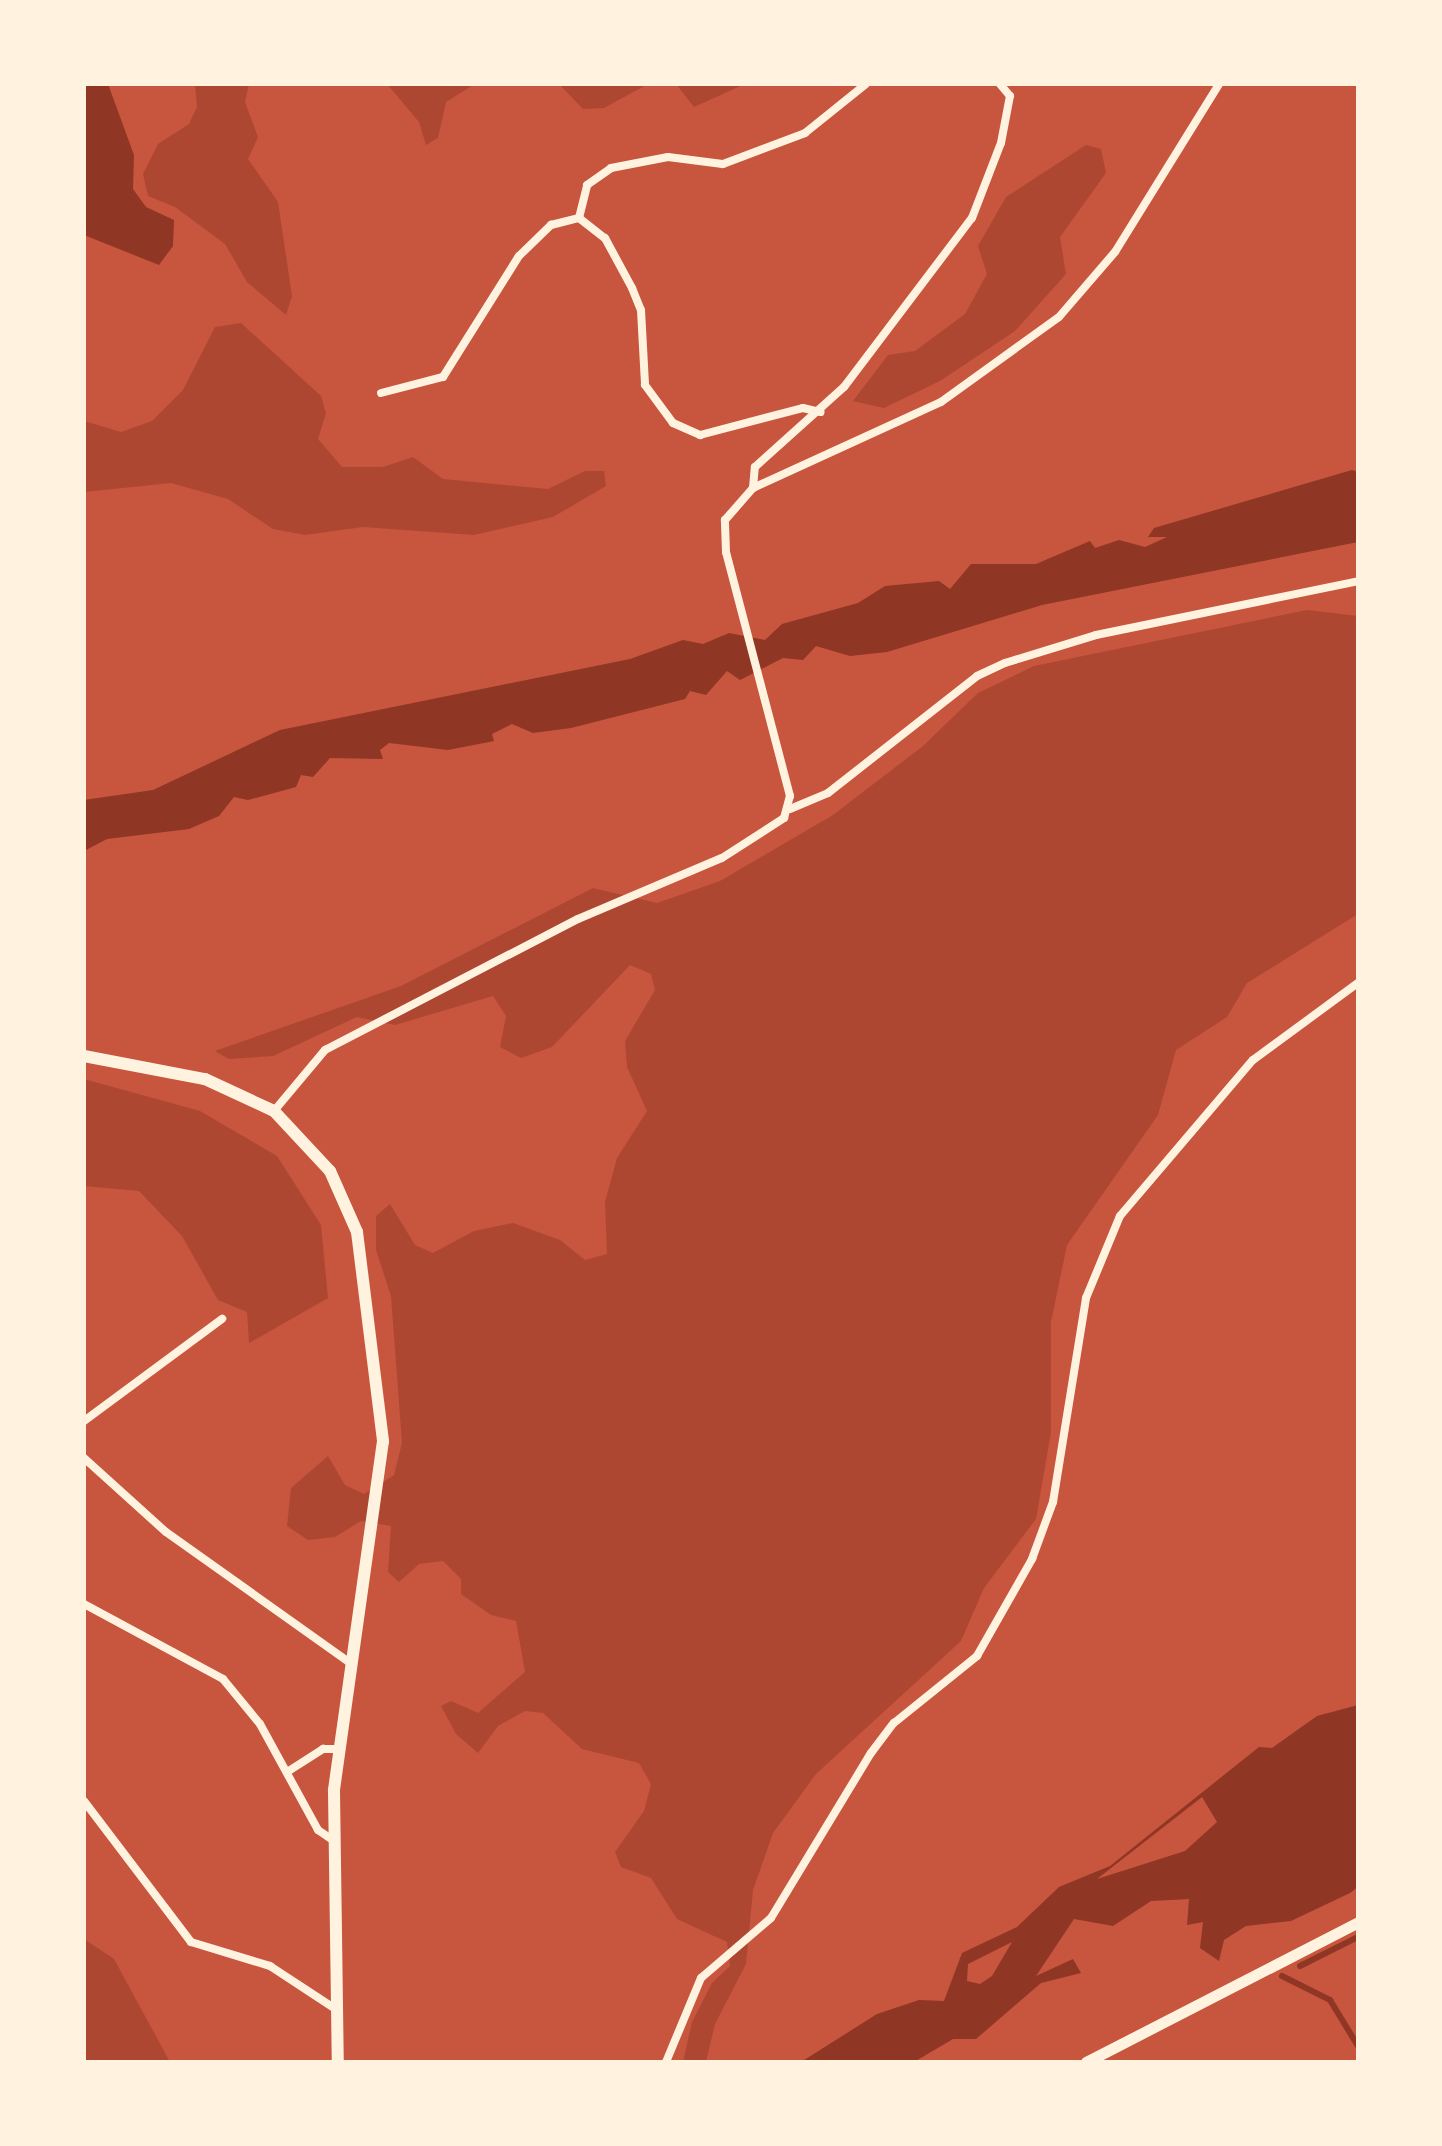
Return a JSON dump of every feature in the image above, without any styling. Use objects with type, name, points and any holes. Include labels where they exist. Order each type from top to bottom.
[{"type":"main road","points":[[84,1056],[205,1079],[274,1111],[330,1171],[363,1266],[383,1441],[337,1749],[333,1840],[338,2062]]},
{"type":"main road","points":[[1086,2062],[1358,1922]]},
{"type":"street","points":[[579,218],[587,185],[611,168],[668,157],[723,164],[793,140],[866,84]]},
{"type":"street","points":[[790,809],[723,532],[753,488],[755,467],[821,412],[972,218],[1001,143],[1010,96],[1000,84]]},
{"type":"street","points":[[753,488],[941,402],[1059,317],[1115,252],[1219,84]]},
{"type":"street","points":[[381,393],[443,377],[519,256],[551,225],[579,218]]},
{"type":"street","points":[[579,218],[605,238],[632,288],[641,310],[645,385],[673,423],[700,435],[803,408],[821,412]]},
{"type":"street","points":[[274,1111],[325,1050],[578,919],[722,858],[790,809],[828,793],[977,676],[1005,663],[1096,635],[1358,581]]},
{"type":"street","points":[[666,2062],[701,1978],[771,1918],[871,1753],[894,1723],[977,1656],[1032,1559],[1053,1502],[1086,1298],[1120,1216],[1253,1060],[1358,983]]},
{"type":"street","points":[[84,1421],[222,1319]]},
{"type":"street","points":[[84,1458],[166,1532],[350,1663]]},
{"type":"street","points":[[84,1604],[124,1631],[212,1669],[260,1724],[318,1830],[333,1840]]},
{"type":"street","points":[[287,1772],[323,1749],[337,1749]]},
{"type":"street","points":[[84,1801],[191,1942],[270,1966],[337,2010]]},
{"type":"shaded area","points":[[84,84],[108,84],[134,155],[133,189],[146,207],[174,220],[173,246],[159,265],[84,235]]},
{"type":"shaded area","points":[[195,84],[249,84],[245,102],[258,137],[248,159],[278,202],[292,296],[286,315],[247,282],[225,244],[175,207],[148,196],[143,174],[158,144],[189,124],[197,107]]},
{"type":"shaded area","points":[[387,84],[475,84],[446,102],[438,138],[426,145],[419,122]]},
{"type":"shaded area","points":[[559,84],[648,84],[604,108],[583,109]]},
{"type":"shaded area","points":[[676,84],[745,84],[694,107]]},
{"type":"shaded area","points":[[1086,145],[1101,149],[1106,173],[1060,237],[1066,274],[1015,331],[940,381],[884,408],[853,401],[888,355],[915,351],[965,314],[987,274],[978,246],[1006,197]]},
{"type":"shaded area","points":[[241,323],[321,396],[326,413],[318,439],[342,467],[383,467],[413,457],[443,479],[548,489],[585,471],[604,471],[606,486],[553,517],[474,535],[363,527],[305,535],[273,529],[228,499],[171,483],[84,492],[84,421],[121,432],[152,421],[183,390],[215,327]]},
{"type":"shaded area","points":[[1352,470],[1358,472],[1358,542],[1042,605],[887,652],[850,656],[816,646],[803,660],[783,658],[740,680],[727,671],[706,695],[690,691],[685,699],[571,728],[533,733],[512,724],[492,734],[494,741],[448,750],[389,743],[380,750],[383,759],[330,758],[313,777],[301,775],[296,787],[248,800],[234,797],[219,816],[189,829],[107,839],[84,851],[84,800],[153,790],[280,730],[630,659],[683,640],[703,644],[729,633],[765,640],[782,624],[858,603],[885,586],[939,581],[950,589],[971,564],[1036,564],[1090,541],[1095,548],[1119,540],[1145,547],[1167,537],[1148,537],[1154,528]]},
{"type":"shaded area","points":[[1307,610],[1358,616],[1358,914],[1247,983],[1227,1017],[1176,1050],[1158,1115],[1067,1245],[1051,1322],[1051,1432],[1036,1519],[984,1588],[961,1641],[816,1774],[773,1833],[753,1890],[746,1964],[715,2024],[706,2062],[683,2062],[692,2022],[712,1983],[730,1966],[727,1942],[677,1919],[651,1878],[621,1867],[615,1852],[644,1811],[651,1784],[639,1763],[582,1749],[543,1713],[525,1711],[498,1726],[478,1753],[456,1734],[441,1706],[451,1701],[478,1713],[525,1672],[516,1621],[491,1615],[461,1594],[461,1579],[443,1561],[419,1564],[399,1582],[388,1572],[391,1526],[361,1521],[335,1537],[308,1540],[287,1526],[291,1488],[328,1456],[345,1485],[364,1494],[394,1475],[402,1443],[391,1296],[376,1250],[376,1216],[390,1204],[415,1245],[433,1253],[474,1231],[513,1223],[560,1240],[585,1260],[607,1254],[605,1202],[617,1158],[647,1111],[627,1067],[625,1041],[655,990],[651,974],[630,965],[552,1047],[521,1058],[500,1047],[506,1016],[493,996],[395,1025],[357,1017],[273,1056],[229,1059],[215,1051],[401,986],[593,888],[657,903],[720,881],[833,815],[923,746],[978,693],[1034,666]]},
{"type":"shaded area","points":[[84,1079],[200,1111],[277,1156],[321,1225],[328,1298],[249,1343],[247,1312],[218,1300],[182,1236],[139,1191],[84,1186]]},
{"type":"shaded area","points":[[1358,1705],[1358,1887],[1350,1893],[1291,1921],[1246,1926],[1224,1940],[1219,1961],[1200,1948],[1203,1922],[1187,1925],[1189,1899],[1151,1901],[1113,1926],[1074,1919],[1036,1976],[1073,1959],[1081,1973],[1041,1983],[976,2039],[953,2039],[914,2062],[801,2062],[877,2014],[919,2000],[944,2001],[962,1953],[1017,1927],[1059,1887],[1110,1866],[1259,1747],[1272,1748],[1317,1716]],"holes":[[[1202,1797],[1217,1822],[1185,1851],[1097,1879]],[[1012,1942],[992,1976],[980,1984],[967,1981],[968,1964]]]},
{"type":"shaded area","points":[[84,1939],[114,1959],[170,2062],[84,2062]]},
{"type":"waterway","points":[[1300,1966],[1358,1937]]},
{"type":"waterway","points":[[1282,1976],[1330,2000],[1358,2046]]}]
